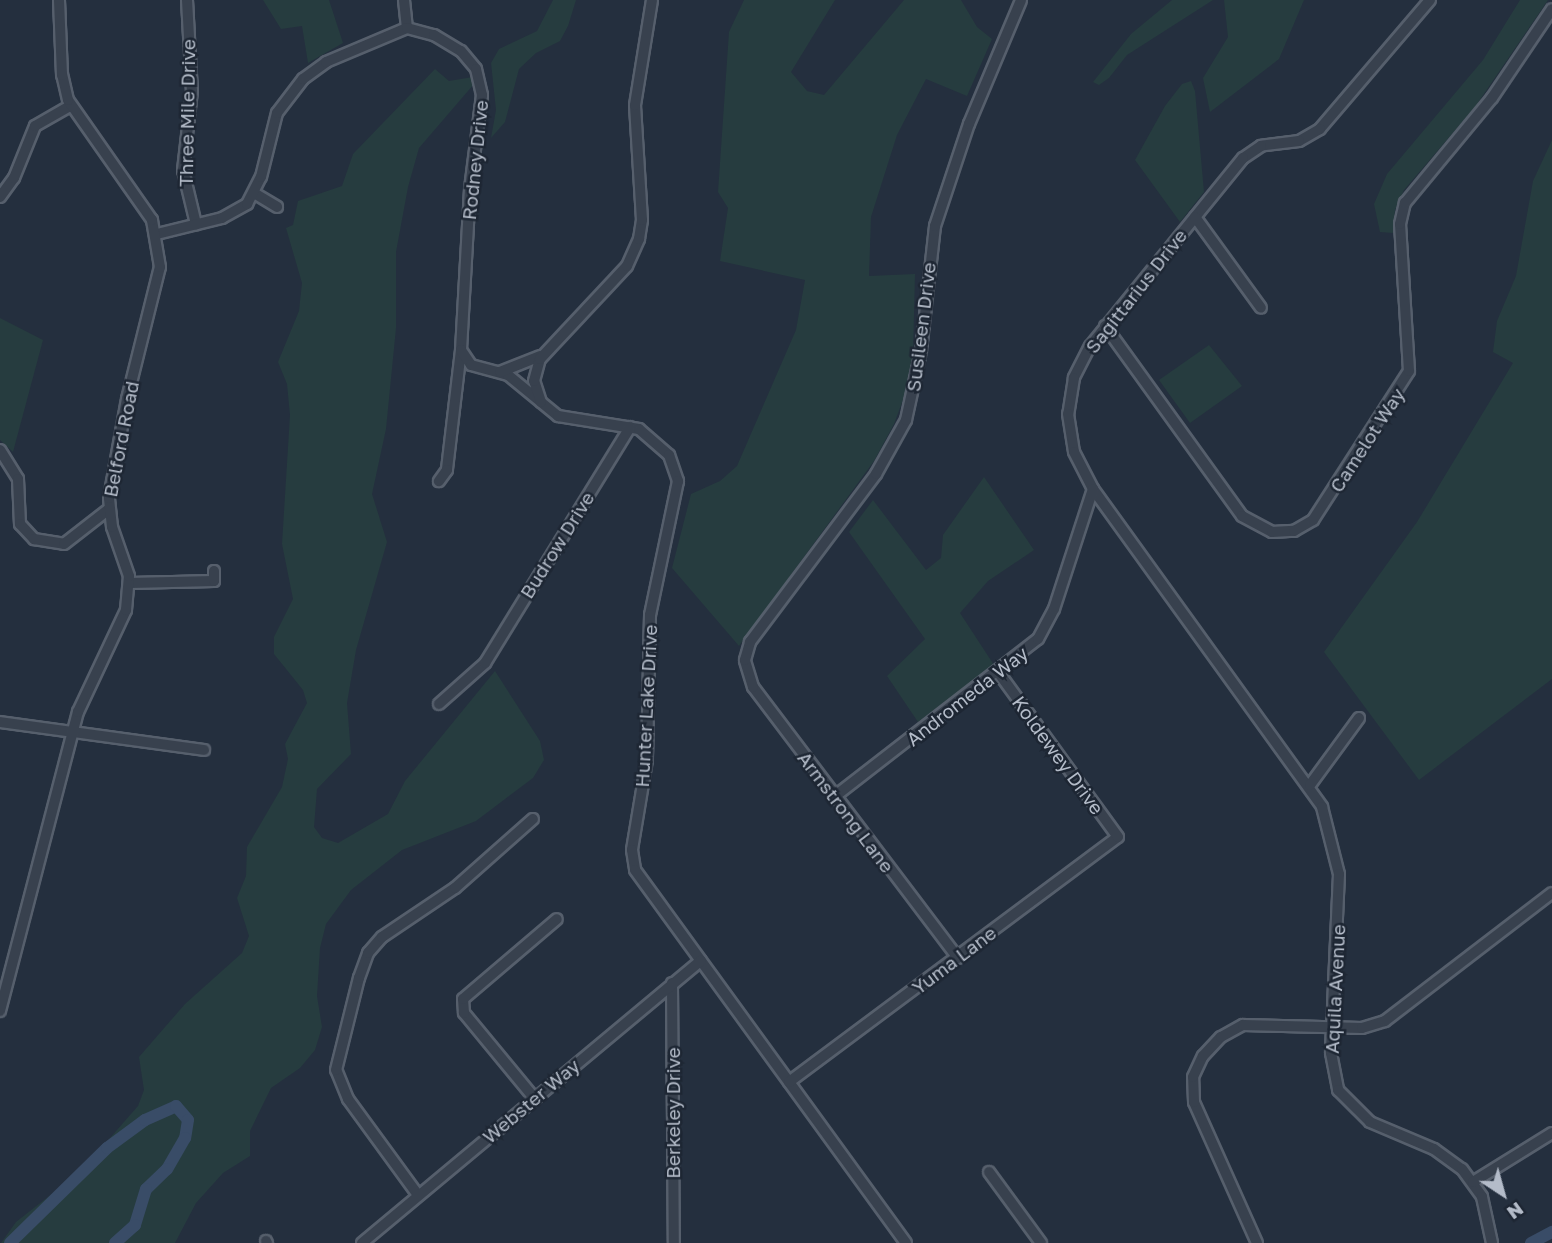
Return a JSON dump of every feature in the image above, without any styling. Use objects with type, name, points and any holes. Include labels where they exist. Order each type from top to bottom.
[{"type":"street","name":"Belford Road","points":[[0,1011],[73,730],[88,683],[127,610],[130,583],[108,509],[124,414],[159,278],[157,234],[144,206],[70,106],[62,75],[59,0]]},
{"type":"street","name":"Three Mile Drive","points":[[187,0],[192,91],[183,170],[196,224]]},
{"type":"street","points":[[157,234],[231,215],[254,193],[277,113],[298,84],[339,55],[407,28],[404,0]]},
{"type":"street","points":[[547,410],[534,381],[540,359],[635,253],[642,220],[636,94],[652,0]]},
{"type":"street","name":"Susileen Drive","points":[[745,660],[750,642],[876,474],[906,420],[921,351],[935,226],[969,124],[1021,0]]},
{"type":"street","name":"Sagittarius Drive","points":[[1310,785],[1093,489],[1074,452],[1069,405],[1081,360],[1105,326],[1251,151],[1299,141],[1320,129],[1430,0]]},
{"type":"street","name":"Camelot Way","points":[[1105,326],[1242,516],[1272,532],[1294,531],[1313,520],[1409,371],[1400,223],[1405,203],[1492,98],[1552,9]]},
{"type":"street","name":"Rodney Drive","points":[[407,28],[450,43],[470,60],[481,81],[461,350],[447,470],[439,481]]},
{"type":"street","points":[[0,197],[14,178],[35,126],[70,106]]},
{"type":"street","points":[[254,193],[276,207]]},
{"type":"street","points":[[1195,217],[1261,308]]},
{"type":"street","points":[[497,372],[534,361],[552,345]]},
{"type":"street","name":"Hunter Lake Drive","points":[[461,350],[471,365],[497,372],[518,382],[547,410],[572,421],[630,427],[661,444],[678,481],[650,615],[647,760],[632,850],[640,879],[906,1243]]},
{"type":"street","name":"Budrow Drive","points":[[439,704],[485,663],[630,427]]},
{"type":"street","points":[[0,450],[18,479],[20,524],[34,539],[64,544],[108,509]]},
{"type":"street","name":"Andromeda Way","points":[[834,797],[1027,652],[1048,624],[1093,489]]},
{"type":"street","points":[[130,583],[214,581],[214,571]]},
{"type":"street","name":"Armstrong Lane","points":[[745,660],[753,687],[958,958]]},
{"type":"street","name":"Koldewey Drive","points":[[999,673],[1118,837]]},
{"type":"street","points":[[1310,785],[1359,718]]},
{"type":"street","points":[[0,722],[204,750]]},
{"type":"street","name":"Aquila Avenue","points":[[1310,785],[1331,829],[1339,874],[1332,1027],[1333,1075],[1346,1102],[1370,1122],[1449,1158],[1473,1182],[1487,1213],[1493,1243]]},
{"type":"street","points":[[418,1195],[348,1099],[339,1079],[338,1054],[359,978],[368,953],[383,937],[454,888],[533,819]]},
{"type":"street","name":"Yuma Lane","points":[[789,1082],[1118,837]]},
{"type":"street","points":[[1257,1243],[1194,1102],[1197,1066],[1221,1037],[1243,1026],[1362,1028],[1385,1021],[1552,893]]},
{"type":"street","points":[[535,1099],[464,1013],[463,999],[557,919]]},
{"type":"street","name":"Webster Way","points":[[362,1243],[701,961]]},
{"type":"street","name":"Berkeley Drive","points":[[672,983],[674,1243]]},
{"type":"street","points":[[1473,1182],[1552,1133]]},
{"type":"street","points":[[989,1172],[1041,1243]]},
{"type":"green space","points":[[263,0],[329,0],[343,43],[308,63],[302,26],[281,29]]},
{"type":"green space","points":[[553,0],[576,0],[568,26],[560,41],[536,53],[519,69],[505,122],[491,138],[496,110],[491,63],[499,49],[537,31]]},
{"type":"green space","points":[[744,0],[835,0],[791,72],[807,91],[824,95],[904,0],[961,0],[977,27],[992,39],[967,96],[926,79],[897,135],[871,217],[869,276],[915,274],[913,354],[907,389],[894,424],[874,461],[739,646],[672,568],[691,494],[720,481],[737,466],[796,330],[805,280],[720,261],[728,208],[718,192],[729,32]]},
{"type":"green space","points":[[1172,0],[1213,0],[1127,55],[1109,78],[1099,85],[1093,82],[1131,34]]},
{"type":"green space","points":[[1224,0],[1304,0],[1279,59],[1210,112],[1203,78],[1228,37]]},
{"type":"green space","points":[[1520,0],[1548,0],[1475,107],[1404,190],[1395,210],[1393,233],[1380,232],[1374,204],[1387,174],[1483,60]]},
{"type":"green space","points":[[435,69],[449,81],[473,77],[474,84],[419,148],[408,187],[396,252],[396,328],[386,429],[372,494],[387,542],[356,650],[347,703],[351,754],[317,789],[314,827],[322,838],[338,843],[388,814],[405,781],[495,671],[540,741],[544,760],[533,778],[476,821],[402,850],[351,890],[326,924],[320,948],[317,996],[322,1027],[315,1050],[300,1068],[271,1088],[250,1131],[250,1156],[223,1173],[196,1203],[175,1243],[1,1243],[16,1222],[81,1171],[138,1106],[144,1090],[139,1057],[185,1004],[242,953],[249,936],[237,898],[246,876],[247,847],[282,787],[288,759],[285,744],[307,703],[303,690],[274,654],[274,637],[293,599],[282,544],[290,415],[287,384],[278,362],[299,311],[302,283],[286,228],[293,225],[298,201],[342,186],[353,154]]},
{"type":"green space","points":[[1191,81],[1195,91],[1204,192],[1180,222],[1135,160],[1165,106],[1182,84]]},
{"type":"green space","points":[[1552,140],[1552,679],[1419,780],[1324,652],[1417,522],[1513,363],[1493,352],[1497,321],[1516,276],[1533,181]]},
{"type":"green space","points":[[0,318],[43,340],[13,452],[0,440]]},
{"type":"green space","points":[[1209,345],[1242,386],[1190,423],[1159,380]]},
{"type":"green space","points":[[984,477],[1034,550],[988,581],[960,613],[994,665],[918,722],[887,676],[925,639],[849,532],[873,500],[926,570],[941,558],[943,535]]},
{"type":"waterway","points":[[10,1243],[107,1148],[145,1120],[176,1106],[188,1120],[185,1138],[167,1169],[146,1189],[135,1225],[115,1243]]},
{"type":"waterway","points":[[1531,1243],[1552,1232]]}]
